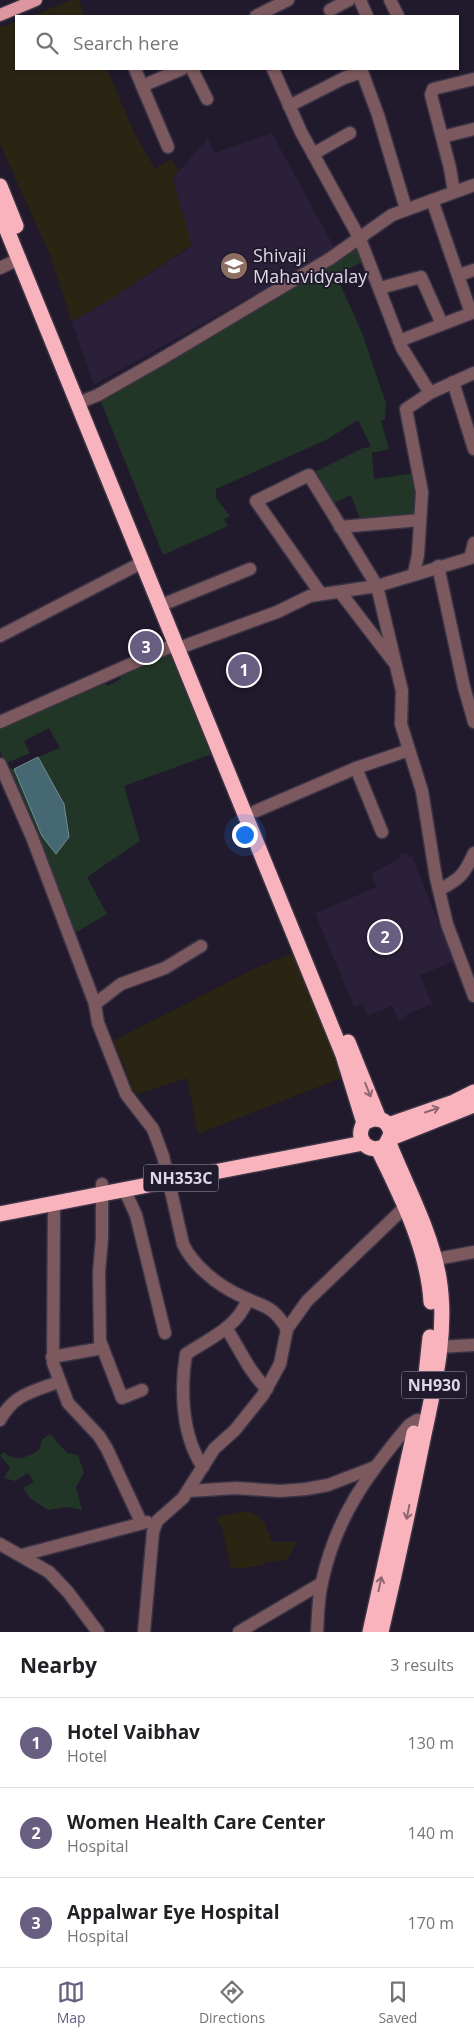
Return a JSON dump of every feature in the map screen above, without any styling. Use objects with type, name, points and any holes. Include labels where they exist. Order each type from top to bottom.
[{"type":"highway","name":"NH930","points":[[0,186],[143,562],[256,811],[430,1244],[432,1325],[422,1421],[381,1632]]},
{"type":"highway","name":"NH930","points":[[0,213],[170,602],[182,645],[343,1055],[362,1133]]},
{"type":"highway","points":[[385,1135],[374,1118],[362,1133],[372,1149],[385,1135],[474,1092]]},
{"type":"highway","points":[[385,1135],[474,1104]]},
{"type":"highway","name":"NH353C","points":[[0,1205],[102,1189],[362,1133]]},
{"type":"highway","name":"NH930","points":[[370,1632],[438,1363],[441,1312],[439,1278],[404,1208],[385,1135]]},
{"type":"highway","name":"NH353C","points":[[0,1214],[54,1203],[102,1189],[124,1189],[167,1176]]},
{"type":"main road","points":[[0,15],[36,0]]},
{"type":"street","points":[[258,15],[288,0]]},
{"type":"street","points":[[330,9],[349,0]]},
{"type":"street","points":[[360,0],[367,15]]},
{"type":"street","points":[[390,0],[398,15]]},
{"type":"street","points":[[134,70],[168,147]]},
{"type":"street","points":[[142,86],[180,70]]},
{"type":"street","points":[[192,70],[207,99]]},
{"type":"street","points":[[273,70],[289,106],[360,239],[399,341],[430,393]]},
{"type":"street","points":[[289,106],[362,70],[384,133],[406,209]]},
{"type":"street","points":[[454,192],[431,95],[433,90],[474,79]]},
{"type":"street","points":[[442,137],[474,130]]},
{"type":"street","points":[[314,154],[350,134]]},
{"type":"street","points":[[83,402],[162,358],[360,239],[392,215],[474,184]]},
{"type":"street","points":[[399,341],[472,312],[432,200]]},
{"type":"street","points":[[0,268],[19,259]]},
{"type":"street","points":[[459,276],[474,270]]},
{"type":"street","points":[[380,288],[421,277],[442,324]]},
{"type":"street","points":[[414,574],[418,555],[422,492],[406,409],[430,393],[474,373]]},
{"type":"street","points":[[453,382],[474,449]]},
{"type":"street","points":[[321,594],[256,501],[309,475],[376,586],[402,691],[401,724],[422,791],[446,924],[474,996]]},
{"type":"street","points":[[340,527],[420,520]]},
{"type":"street","points":[[0,722],[182,645],[277,612],[310,596],[376,586],[438,566],[472,558],[474,543]]},
{"type":"street","points":[[0,636],[143,562]]},
{"type":"street","points":[[438,566],[464,687],[474,722]]},
{"type":"street","points":[[170,602],[250,569]]},
{"type":"street","points":[[340,592],[396,665]]},
{"type":"street","points":[[256,811],[356,768],[408,750]]},
{"type":"street","points":[[0,764],[32,837],[95,1004],[98,1022],[126,1094],[153,1129],[167,1176],[183,1244],[188,1256],[227,1289],[266,1305],[278,1314],[287,1329]]},
{"type":"street","points":[[356,768],[382,832]]},
{"type":"street","points":[[439,890],[458,880],[466,871],[474,853]]},
{"type":"street","points":[[95,1004],[121,984],[165,968],[201,946]]},
{"type":"street","points":[[102,1189],[98,1314],[100,1341],[122,1398],[142,1390]]},
{"type":"street","points":[[124,1189],[136,1215],[165,1334]]},
{"type":"street","points":[[54,1203],[52,1357],[58,1382],[68,1403],[100,1436],[141,1522]]},
{"type":"street","points":[[144,1632],[152,1540],[157,1521],[183,1498],[214,1449],[235,1430],[267,1390],[280,1364],[287,1329],[307,1301],[404,1208]]},
{"type":"street","points":[[429,1260],[474,1252]]},
{"type":"street","points":[[203,1467],[194,1455],[187,1428],[184,1368],[186,1354],[226,1328],[244,1308],[248,1299]]},
{"type":"street","points":[[226,1328],[244,1355],[250,1369],[267,1390]]},
{"type":"street","points":[[439,1347],[474,1345]]},
{"type":"street","points":[[52,1357],[103,1348]]},
{"type":"street","points":[[0,1420],[6,1409],[17,1398],[58,1382]]},
{"type":"street","points":[[317,1632],[322,1583],[339,1525],[354,1496],[375,1467],[409,1425],[422,1421]]},
{"type":"street","points":[[188,1491],[306,1489],[328,1485],[358,1471],[375,1467]]},
{"type":"street","points":[[22,1555],[141,1522],[157,1521]]},
{"type":"street","points":[[0,1544],[49,1572],[98,1632]]},
{"type":"street","points":[[239,1632],[322,1583]]},
{"type":"shaded area","points":[[72,0],[79,0],[85,15],[34,15]]},
{"type":"shaded area","points":[[15,22],[15,70],[107,70],[134,132],[155,169],[171,159],[179,172],[173,179],[192,245],[111,299],[72,322],[50,255],[0,144],[0,27]]},
{"type":"shaded area","name":"Shivaji Mahavidyalay","points":[[272,133],[335,249],[94,385],[72,322],[192,246],[173,178],[208,138],[215,153]]},
{"type":"shaded area","points":[[407,852],[408,857],[412,857],[454,961],[420,975],[432,1004],[406,1015],[405,1018],[399,1021],[392,1006],[368,1016],[363,1004],[354,1007],[315,913],[377,887],[371,874],[400,858],[399,854]]},
{"type":"shaded area","points":[[296,952],[346,1076],[198,1134],[187,1078],[132,1096],[125,1074],[126,1069],[113,1041],[258,967]]},
{"type":"shaded area","points":[[246,1511],[255,1514],[264,1522],[272,1542],[297,1542],[287,1560],[265,1562],[263,1565],[246,1568],[231,1568],[221,1524],[217,1523],[217,1517]]},
{"type":"green space","points":[[358,248],[365,261],[336,275],[362,333],[386,403],[385,419],[381,421],[389,449],[372,453],[374,479],[415,473],[417,517],[361,522],[351,495],[330,505],[313,473],[363,448],[371,447],[358,420],[326,440],[216,489],[216,498],[230,516],[224,519],[228,526],[163,555],[101,402]]},
{"type":"green space","points":[[175,649],[212,754],[124,786],[140,841],[87,877],[107,914],[72,935],[7,768],[14,769],[42,836],[64,804],[38,757],[60,748],[49,728],[24,741],[30,753],[5,764],[0,751],[0,726],[103,680],[107,686],[121,679],[119,673]]},
{"type":"green space","points":[[50,1434],[67,1453],[78,1455],[84,1473],[76,1487],[82,1510],[67,1507],[48,1510],[30,1498],[23,1488],[34,1482],[28,1473],[15,1481],[4,1478],[10,1467],[0,1456],[3,1452],[17,1458],[25,1457],[39,1450],[42,1440]]},
{"type":"water","points":[[38,757],[64,804],[69,837],[56,854],[42,836],[14,769]]},
{"type":"place","name":"Shivaji Mahavidyalay","points":[[234,266]]},
{"type":"place","name":"Appalwar Eye Hospital","points":[[146,647]]},
{"type":"place","name":"Hotel Vaibhav","points":[[244,670]]},
{"type":"place","name":"Women Health Care Center","points":[[385,937]]}]
